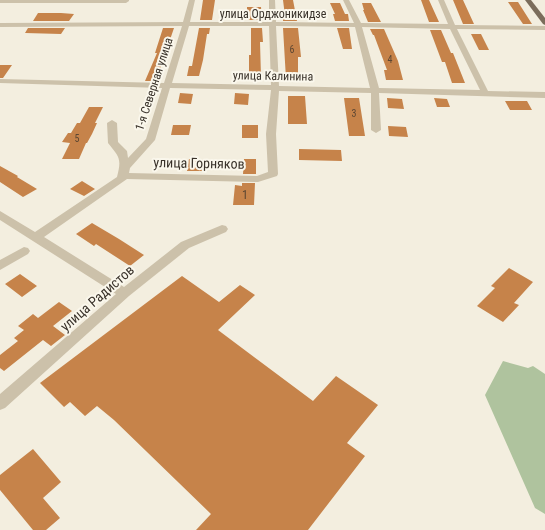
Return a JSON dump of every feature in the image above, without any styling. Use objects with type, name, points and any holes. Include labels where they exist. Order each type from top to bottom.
[{"type":"main road","points":[[528,0],[545,24]]},
{"type":"street","name":"1-я Северная улица","points":[[124,171],[150,140],[186,25],[192,0]]},
{"type":"street","points":[[272,0],[275,88]]},
{"type":"street","points":[[346,0],[358,25],[375,90],[376,130]]},
{"type":"street","points":[[442,0],[452,26],[485,93]]},
{"type":"street","points":[[0,1],[126,1]]},
{"type":"street","name":"улица Орджоникидзе","points":[[0,25],[272,24],[545,28]]},
{"type":"street","name":"улица Калинина","points":[[0,81],[167,87],[375,90],[545,95]]},
{"type":"street","name":"улица Горняков","points":[[124,171],[258,179],[273,174],[271,134],[275,88]]},
{"type":"street","name":"1-я Северная улица","points":[[35,236],[122,180],[124,171],[122,151],[113,143],[112,123]]},
{"type":"street","points":[[0,215],[125,293]]},
{"type":"street","name":"улица Радистов","points":[[0,403],[125,293],[185,245],[222,229]]},
{"type":"street","points":[[0,266],[24,251]]},
{"type":"green space","points":[[503,361],[528,368],[533,366],[545,374],[545,514],[535,508],[485,395]]},
{"type":"building","points":[[203,0],[215,0],[212,20],[200,20]]},
{"type":"building","points":[[283,0],[293,0],[297,21],[283,21],[283,16],[285,16]]},
{"type":"building","points":[[421,0],[429,0],[439,22],[429,22]]},
{"type":"building","points":[[453,0],[463,0],[474,24],[463,24]]},
{"type":"building","points":[[508,2],[518,2],[532,24],[523,24]]},
{"type":"building","points":[[330,3],[340,3],[345,14],[348,14],[349,21],[335,21],[333,14],[335,14]]},
{"type":"building","points":[[362,3],[371,3],[381,22],[368,22]]},
{"type":"building","points":[[247,7],[261,7],[262,20],[247,20]]},
{"type":"building","points":[[38,13],[74,14],[69,21],[33,21]]},
{"type":"building","points":[[28,28],[65,28],[61,34],[25,33]]},
{"type":"building","points":[[163,28],[174,28],[158,75],[156,75],[153,81],[145,81],[157,53],[155,53]]},
{"type":"building","points":[[199,28],[210,28],[209,34],[207,34],[199,76],[187,76],[189,66],[192,66]]},
{"type":"building","points":[[251,28],[262,28],[263,42],[260,42],[261,77],[249,77]]},
{"type":"building","points":[[283,28],[298,28],[301,57],[298,57],[298,78],[286,79]]},
{"type":"building","points":[[337,28],[349,28],[352,49],[343,49]]},
{"type":"building","points":[[370,29],[384,29],[398,61],[403,80],[386,80],[384,70],[387,70],[374,35]]},
{"type":"building","points":[[430,30],[441,30],[451,53],[453,53],[465,83],[452,83],[445,62],[442,62]]},
{"type":"building","points":[[471,34],[481,34],[489,50],[479,50]]},
{"type":"building","points":[[0,65],[12,65],[3,78],[0,78]]},
{"type":"building","points":[[180,93],[193,94],[191,104],[178,103]]},
{"type":"building","points":[[235,93],[249,94],[248,105],[234,104]]},
{"type":"building","points":[[288,96],[305,96],[307,124],[288,124]]},
{"type":"building","points":[[344,98],[359,98],[365,136],[349,136]]},
{"type":"building","points":[[387,98],[402,99],[404,109],[388,108]]},
{"type":"building","points":[[434,98],[447,99],[450,107],[437,107]]},
{"type":"building","points":[[505,101],[527,101],[532,110],[510,110]]},
{"type":"building","points":[[89,107],[103,107],[95,123],[97,123],[92,134],[79,159],[62,159],[70,143],[62,142],[68,133],[71,133],[77,123],[80,123]]},
{"type":"building","points":[[173,125],[191,125],[189,135],[171,135]]},
{"type":"building","points":[[242,125],[258,125],[258,138],[242,138]]},
{"type":"building","points":[[388,126],[406,127],[408,137],[389,136]]},
{"type":"building","points":[[299,149],[341,150],[342,161],[299,160]]},
{"type":"building","points":[[189,159],[205,160],[203,171],[187,171]]},
{"type":"building","points":[[244,159],[256,159],[256,174],[243,174]]},
{"type":"building","points":[[0,166],[37,189],[23,197],[0,182]]},
{"type":"building","points":[[82,181],[95,189],[84,196],[70,189]]},
{"type":"building","points":[[242,183],[255,183],[254,205],[233,205],[235,185],[242,186]]},
{"type":"building","points":[[92,223],[144,255],[130,266],[96,244],[94,246],[76,234]]},
{"type":"building","points":[[509,268],[533,282],[514,303],[519,305],[503,322],[477,306],[495,288],[491,286]]},
{"type":"building","points":[[20,274],[37,286],[22,297],[5,284]]},
{"type":"building","points":[[182,276],[219,302],[240,285],[255,295],[218,330],[313,401],[336,376],[378,405],[347,443],[365,456],[308,530],[196,530],[211,514],[114,420],[97,406],[85,416],[70,402],[64,407],[40,383]]},
{"type":"building","points":[[59,302],[72,311],[53,326],[65,335],[51,346],[43,340],[4,371],[0,368],[0,355],[18,341],[14,338],[24,330],[18,326],[33,314],[38,318]]},
{"type":"building","points":[[33,449],[61,482],[43,498],[60,518],[46,530],[33,530],[0,490],[0,475]]}]
